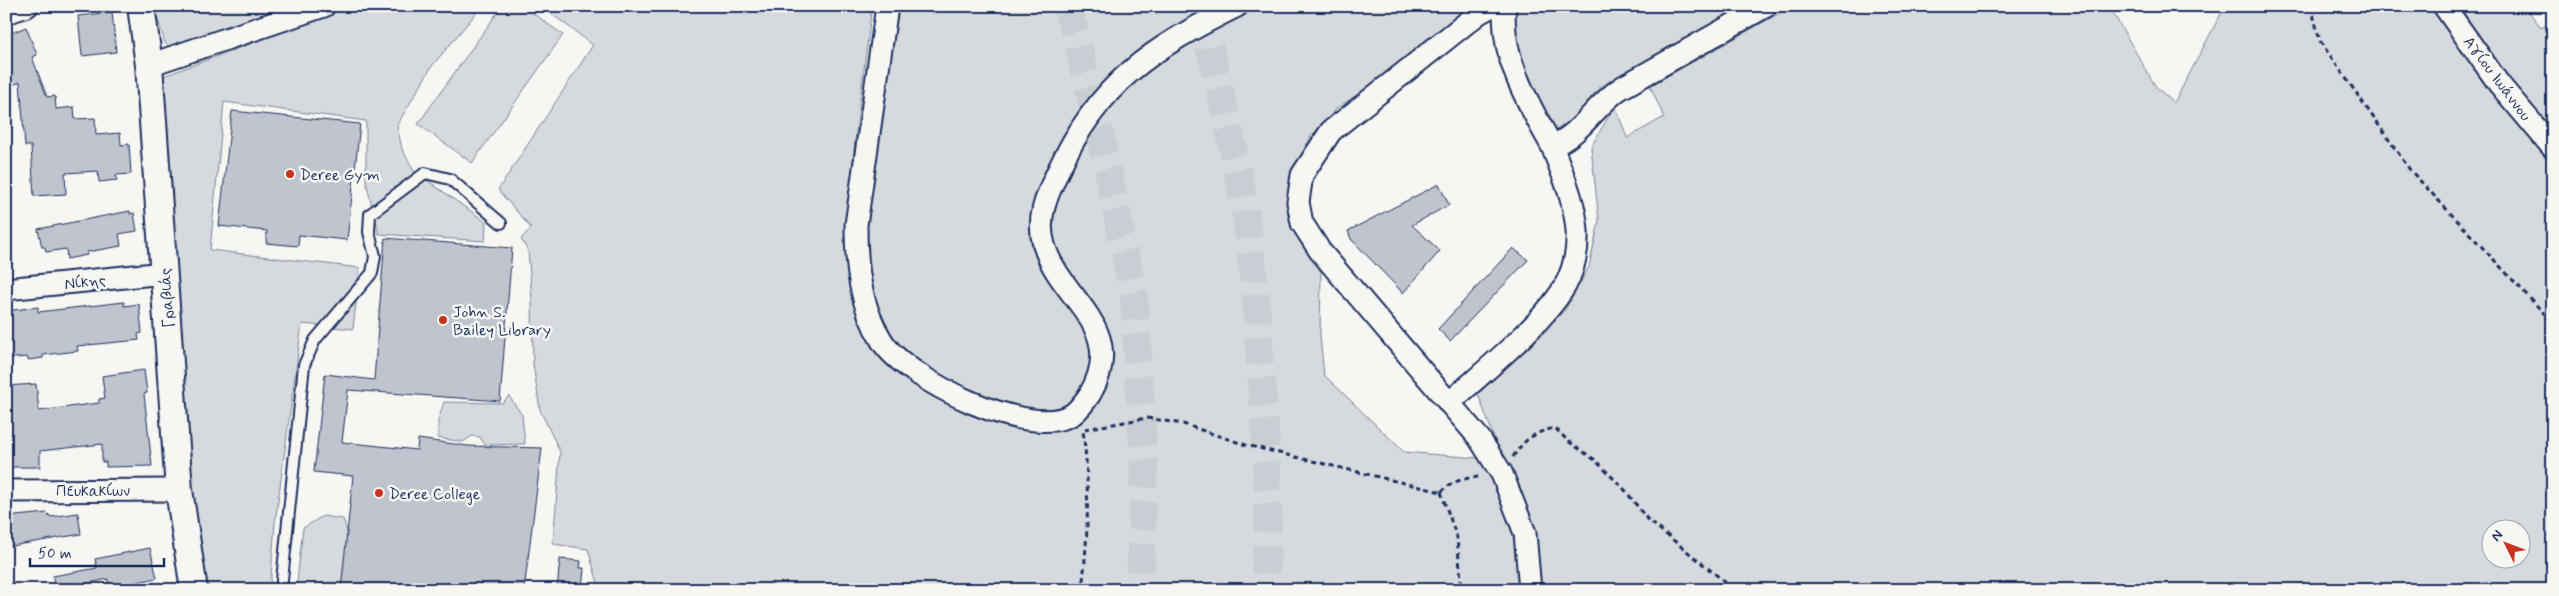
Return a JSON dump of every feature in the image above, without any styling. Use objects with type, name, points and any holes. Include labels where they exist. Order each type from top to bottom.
[{"type":"street","points":[[6,13],[27,6]]},
{"type":"street","name":"Γραβιάς","points":[[141,6],[149,65],[179,490],[194,590]]},
{"type":"street","points":[[149,65],[324,6]]},
{"type":"street","points":[[887,6],[856,225],[856,260],[866,310],[882,342],[896,358],[932,384],[968,401],[1003,414],[1040,421],[1073,414],[1089,395],[1100,369],[1100,340],[1093,321],[1063,281],[1044,246],[1041,226],[1046,198],[1066,152],[1089,116],[1124,75],[1160,47],[1236,6]]},
{"type":"street","points":[[1492,6],[1479,13],[1331,130],[1302,175],[1298,202],[1302,222],[1320,251],[1479,438],[1502,474],[1525,533],[1530,590]]},
{"type":"street","points":[[1449,403],[1529,329],[1557,297],[1571,273],[1577,250],[1576,219],[1552,146],[1526,100],[1515,72],[1503,20],[1505,6]]},
{"type":"street","points":[[1552,146],[1572,136],[1605,100],[1621,88],[1766,6]]},
{"type":"street","name":"Αγίου Ιωάννου","points":[[2444,6],[2499,84],[2553,148]]},
{"type":"street","name":"Νίκης","points":[[6,290],[164,273]]},
{"type":"street","name":"Πευκακίων","points":[[6,491],[179,490]]},
{"type":"lane","points":[[281,590],[304,365],[315,340],[372,273],[375,256],[369,232],[370,214],[425,173],[450,179],[501,223]]},
{"type":"path","points":[[2311,6],[2320,41],[2410,170],[2553,322]]},
{"type":"path","points":[[1082,590],[1086,546],[1087,462],[1082,430],[1146,418],[1183,424],[1246,445],[1441,492],[1458,481],[1472,477],[1502,474],[1522,443],[1538,431],[1555,428],[1568,441],[1595,460],[1625,490],[1647,519],[1734,589]]},
{"type":"path","points":[[1441,492],[1457,538],[1462,590]]},
{"type":"shaded area","points":[[154,6],[296,6],[171,49],[165,43]]},
{"type":"shaded area","points":[[353,6],[482,6],[432,66],[397,125],[402,149],[414,171],[486,222],[485,241],[379,234],[366,182],[366,121],[224,102],[210,250],[360,268],[353,329],[302,324],[275,523],[270,590],[200,590],[158,78]]},
{"type":"shaded area","points":[[502,6],[523,6],[563,35],[472,163],[418,124]]},
{"type":"shaded area","points":[[541,6],[872,6],[855,140],[845,244],[858,300],[892,6],[1473,6],[1408,73],[1365,90],[1338,107],[1311,136],[1296,165],[1288,215],[1321,272],[1320,336],[1324,375],[1404,452],[1502,460],[1478,394],[1565,310],[1589,267],[1599,221],[1591,147],[1615,105],[1627,138],[1664,117],[1650,86],[1792,6],[2109,6],[2156,87],[2174,103],[2225,6],[2525,6],[2541,28],[2553,21],[2553,590],[600,590],[588,549],[553,544],[560,452],[540,410],[533,364],[532,300],[528,251],[521,239],[531,228],[498,190],[593,45]]},
{"type":"shaded area","points":[[1514,6],[1755,6],[1703,37],[1600,87],[1560,133],[1542,131],[1510,37]]},
{"type":"shaded area","points":[[509,396],[522,415],[525,444],[485,445],[480,437],[472,436],[463,442],[438,438],[438,421],[444,402],[502,403]]},
{"type":"shaded area","points":[[323,516],[343,519],[348,534],[341,590],[296,590],[303,528]]},
{"type":"building","points":[[112,12],[116,52],[82,56],[78,16]]},
{"type":"building","points":[[26,27],[37,55],[32,57],[47,97],[55,96],[56,109],[74,107],[75,119],[95,118],[96,135],[120,133],[121,145],[129,144],[131,174],[116,175],[117,180],[99,182],[98,171],[65,173],[66,194],[34,196],[31,146],[25,146],[20,82],[6,88],[6,35]]},
{"type":"building","name":"Deree Gym","points":[[232,111],[360,124],[347,240],[299,235],[298,246],[266,243],[267,231],[219,226]]},
{"type":"building","points":[[1439,184],[1449,205],[1412,225],[1440,251],[1403,293],[1351,239],[1348,231]]},
{"type":"building","points":[[130,211],[130,214],[134,213],[137,231],[119,234],[121,246],[87,252],[87,255],[67,259],[66,249],[46,252],[45,247],[42,247],[38,229]]},
{"type":"building","points":[[385,238],[512,248],[500,401],[348,390],[342,442],[417,450],[418,439],[468,446],[542,448],[524,590],[341,590],[353,476],[314,472],[325,374],[374,380]]},
{"type":"building","points":[[1513,248],[1528,260],[1450,341],[1438,329]]},
{"type":"building","points":[[124,302],[124,306],[139,304],[142,333],[138,334],[139,340],[77,346],[78,351],[43,355],[43,358],[28,360],[27,357],[6,359],[6,311],[38,307],[38,312]]},
{"type":"building","points":[[144,370],[147,393],[144,394],[152,466],[106,467],[106,462],[102,462],[102,444],[40,451],[40,467],[6,467],[6,386],[36,384],[39,411],[99,403],[99,399],[105,398],[102,376]]},
{"type":"building","points":[[47,513],[51,517],[78,513],[81,534],[6,547],[6,517]]},
{"type":"building","points":[[150,548],[157,578],[109,588],[108,579],[71,587],[72,590],[55,590],[53,576],[97,568],[95,559]]},
{"type":"building","points":[[560,559],[581,561],[580,568],[584,568],[582,590],[557,590]]},
{"type":"tunnel","points":[[1066,6],[1074,28],[1106,161],[1134,296],[1144,466],[1140,590]]},
{"type":"tunnel","points":[[1199,6],[1226,115],[1247,224],[1252,264],[1267,462],[1268,514],[1264,590]]},
{"type":"place","name":"Deree Gym","points":[[290,174]]},
{"type":"place","name":"John S. Bailey Library","points":[[443,320]]},
{"type":"place","name":"Deree College","points":[[379,493]]}]
